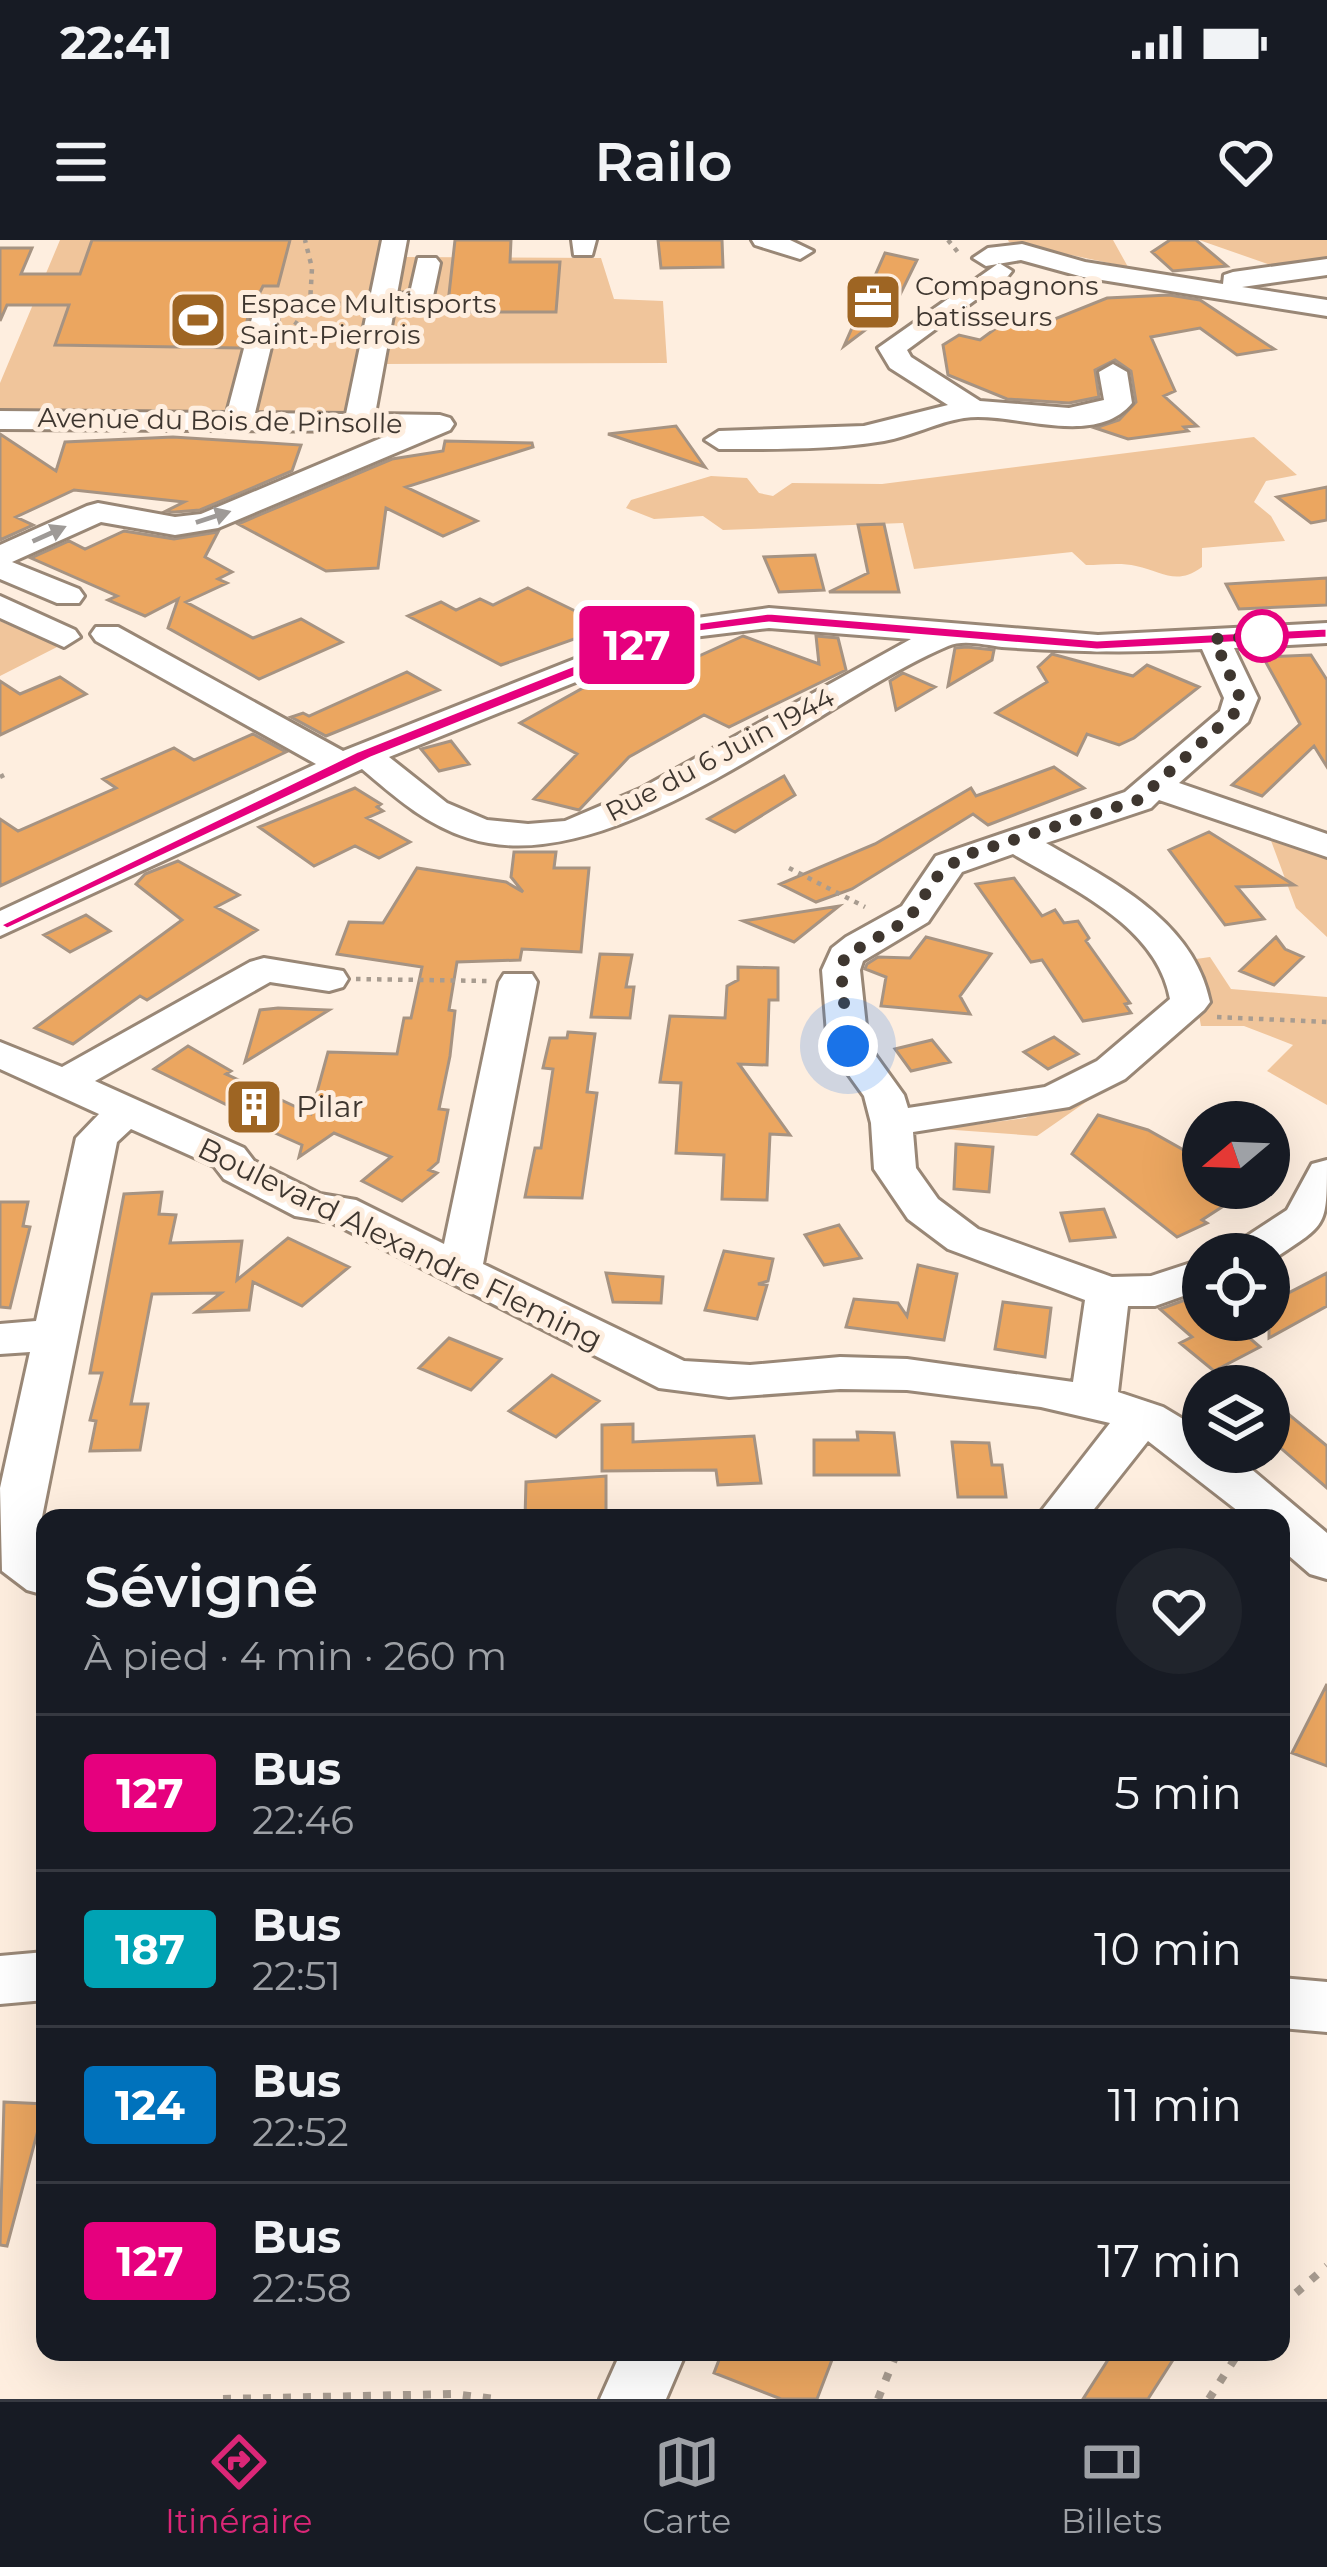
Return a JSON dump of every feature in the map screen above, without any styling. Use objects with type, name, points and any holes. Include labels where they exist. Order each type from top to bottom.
[{"type":"street","points":[[359,422],[395,240]]},
{"type":"street","points":[[764,240],[800,251]]},
{"type":"street","points":[[971,408],[900,362],[892,348],[992,252],[1083,269],[1146,265],[1327,308]]},
{"type":"street","points":[[384,303],[422,300],[427,263]]},
{"type":"street","points":[[1209,281],[1327,267]]},
{"type":"street","points":[[238,420],[278,326]]},
{"type":"street","points":[[719,440],[886,432],[971,408],[1049,415],[1101,412],[1118,403],[1113,372]]},
{"type":"street","name":"Avenue du Bois de Pinsolle","points":[[0,420],[440,424],[207,522],[176,526],[98,512],[0,556]]},
{"type":"street","points":[[0,568],[68,596]]},
{"type":"street","points":[[0,606],[64,637]]},
{"type":"street","points":[[0,925],[354,760],[679,629],[769,618],[1075,645],[1327,633]]},
{"type":"street","name":"Rue du 6 Juin 1944","points":[[107,634],[354,760],[434,812],[480,830],[528,835],[572,831],[652,796],[945,634]]},
{"type":"street","points":[[1182,1281],[1155,1291],[1108,1292],[964,1239],[923,1208],[895,1169],[892,1123],[884,1095],[848,1046],[841,970],[845,956],[859,945],[915,914],[949,864],[1138,800],[1154,786],[1240,708],[1214,639]]},
{"type":"street","points":[[1154,786],[1327,846]]},
{"type":"street","points":[[892,1123],[1055,1098],[1111,1070],[1190,1002],[1181,963],[1149,926],[1015,840]]},
{"type":"street","points":[[64,1082],[265,970],[329,979]]},
{"type":"street","points":[[460,1270],[518,982]]},
{"type":"street","name":"Boulevard Alexandre Fleming","points":[[0,1054],[229,1157],[239,1170],[310,1206],[341,1210],[659,1372],[692,1380],[762,1384],[879,1373],[1093,1402],[1172,1433],[1265,1509]]},
{"type":"street","points":[[36,1570],[19,1558],[14,1532],[97,1138],[126,1111]]},
{"type":"street","points":[[1282,1233],[1304,1219],[1327,1173]]},
{"type":"street","points":[[1093,1402],[1108,1292]]},
{"type":"street","points":[[0,1339],[53,1335]]},
{"type":"street","points":[[1067,1509],[1141,1417]]},
{"type":"street","name":"Boulevard Alexandre Fleming","points":[[1290,1530],[1327,1562]]},
{"type":"street","points":[[0,1980],[36,1977]]},
{"type":"street","points":[[1290,2004],[1327,2006]]},
{"type":"street","points":[[633,2399],[651,2361]]},
{"type":"path","points":[[304,240],[312,268],[310,303]]},
{"type":"path","points":[[278,326],[310,303],[346,304]]},
{"type":"path","points":[[789,868],[900,925]]},
{"type":"path","points":[[329,979],[518,982]]},
{"type":"path","points":[[1170,1018],[1327,1022]]},
{"type":"path","points":[[1290,2298],[1327,2266]]},
{"type":"path","points":[[882,2397],[894,2361]]},
{"type":"path","points":[[1209,2399],[1233,2361]]},
{"type":"path","points":[[223,2399],[454,2394],[494,2399]]},
{"type":"shaded area","name":"Espace Multisports Saint-Pierrois","points":[[60,240],[384,240],[350,412],[0,409],[0,383]]},
{"type":"shaded area","points":[[1113,240],[1128,267],[1009,242]]},
{"type":"shaded area","points":[[1199,240],[1327,240],[1327,264],[1282,269]]},
{"type":"shaded area","points":[[401,257],[601,258],[614,299],[663,301],[667,363],[381,364]]},
{"type":"shaded area","points":[[1254,437],[1297,475],[1266,481],[1254,502],[1271,516],[1285,541],[1202,548],[1202,567],[1177,577],[1130,565],[1086,565],[1072,552],[914,569],[903,523],[723,530],[703,516],[654,519],[626,508],[631,500],[711,476],[747,478],[759,493],[773,496],[792,483],[882,484]]},
{"type":"shaded area","points":[[0,621],[59,646],[0,676]]},
{"type":"shaded area","points":[[1270,838],[1327,858],[1327,937],[1296,908]]},
{"type":"shaded area","points":[[1210,957],[1231,989],[1327,997],[1327,1105],[1267,1071],[1293,1045],[1244,1026],[1201,1026],[1189,960]]},
{"type":"shaded area","points":[[1119,1079],[1037,1136],[941,1129],[1025,1118]]},
{"type":"building","points":[[92,240],[290,240],[278,286],[263,286],[240,348],[55,345],[69,305],[7,305],[0,321],[0,248],[32,248],[21,274],[80,274]]},
{"type":"building","points":[[455,240],[511,240],[510,262],[560,262],[556,312],[447,312]]},
{"type":"building","points":[[658,240],[722,240],[723,267],[661,268]]},
{"type":"building","points":[[1170,240],[1196,240],[1227,266],[1173,271],[1152,252]]},
{"type":"building","points":[[885,253],[917,260],[893,309],[844,346]]},
{"type":"building","points":[[1169,295],[1200,300],[1274,349],[1237,355],[1200,328],[1151,337],[1175,391],[1164,396],[1197,426],[1184,427],[1188,431],[1128,439],[1095,428],[1119,420],[1136,402],[1131,371],[1115,360],[1095,370],[1099,397],[1069,403],[1007,399],[948,375],[943,345],[959,335],[980,340],[1014,315],[1045,323],[1107,298]]},
{"type":"building","points":[[676,426],[705,467],[608,434]]},
{"type":"building","points":[[0,434],[56,471],[65,442],[173,437],[301,445],[292,471],[200,510],[166,511],[184,502],[74,490],[16,517],[33,525],[0,540]]},
{"type":"building","points":[[445,441],[532,443],[533,447],[406,487],[477,521],[443,536],[386,508],[378,568],[326,571],[238,524],[392,459],[443,451]]},
{"type":"building","points":[[1327,487],[1327,520],[1311,523],[1277,497]]},
{"type":"building","points":[[884,524],[899,592],[829,592],[868,573],[858,525]]},
{"type":"building","points":[[124,531],[174,539],[218,532],[205,557],[232,572],[218,579],[227,583],[186,602],[253,638],[301,619],[342,642],[259,679],[168,628],[178,599],[145,616],[108,600],[117,596],[31,558],[69,541],[85,549]]},
{"type":"building","points":[[815,555],[824,590],[779,592],[764,557]]},
{"type":"building","points":[[1327,578],[1327,605],[1239,609],[1226,584]]},
{"type":"building","points":[[528,588],[608,627],[501,665],[408,616],[441,602],[456,610],[480,599],[493,605]]},
{"type":"building","points":[[743,636],[819,664],[816,636],[838,638],[846,670],[729,727],[704,715],[629,757],[579,810],[534,799],[577,754],[520,723],[592,683],[599,686],[659,655],[679,665]]},
{"type":"building","points":[[955,648],[994,650],[992,660],[948,686]]},
{"type":"building","points":[[1052,654],[1133,676],[1147,665],[1199,687],[1119,745],[1087,734],[1077,755],[996,713],[1047,682],[1038,667]]},
{"type":"building","points":[[1311,655],[1327,680],[1327,767],[1314,746],[1262,796],[1232,785],[1300,724],[1263,657]]},
{"type":"building","points":[[407,672],[439,690],[326,736],[291,717],[309,716]]},
{"type":"building","points":[[903,673],[935,687],[896,710],[890,681]]},
{"type":"building","points":[[60,677],[86,694],[0,735],[0,681],[20,694]]},
{"type":"building","points":[[253,734],[286,752],[0,886],[0,819],[18,831],[116,788],[103,779],[174,748],[194,760]]},
{"type":"building","points":[[451,741],[469,764],[439,771],[421,749]]},
{"type":"building","points":[[1054,767],[1084,788],[988,825],[973,814],[852,889],[816,902],[780,884],[875,844],[971,788],[976,796]]},
{"type":"building","points":[[784,776],[795,795],[735,832],[708,819]]},
{"type":"building","points":[[355,788],[381,804],[377,807],[383,811],[367,818],[410,842],[379,858],[355,846],[314,866],[259,827]]},
{"type":"building","points":[[1209,832],[1294,885],[1237,887],[1264,919],[1225,925],[1169,850]]},
{"type":"building","points":[[514,852],[556,852],[554,868],[589,868],[581,952],[522,949],[520,960],[457,962],[449,1010],[455,1011],[450,1056],[439,1109],[448,1110],[438,1162],[429,1170],[437,1173],[402,1201],[362,1181],[391,1157],[334,1133],[299,1157],[302,1145],[239,1117],[243,1113],[154,1069],[188,1046],[231,1071],[226,1074],[311,1114],[328,1052],[397,1054],[422,967],[337,954],[349,922],[383,923],[417,868],[506,882],[523,892],[511,877]]},
{"type":"building","points":[[178,861],[239,895],[216,907],[257,930],[147,1000],[140,996],[73,1044],[35,1028],[182,920],[136,884],[145,874]]},
{"type":"building","points":[[1014,878],[1042,916],[1055,910],[1064,923],[1078,921],[1089,938],[1086,941],[1130,1003],[1125,1004],[1131,1013],[1083,1021],[1042,960],[1031,962],[976,884]]},
{"type":"building","points":[[839,906],[794,942],[743,921]]},
{"type":"building","points":[[86,915],[110,931],[70,952],[44,935]]},
{"type":"building","points":[[926,937],[991,954],[960,996],[970,1014],[881,1006],[886,977],[865,969],[867,964],[878,957],[910,958]]},
{"type":"building","points":[[1276,937],[1285,949],[1303,957],[1274,985],[1240,971]]},
{"type":"building","points":[[600,954],[632,955],[626,987],[634,987],[630,1018],[591,1017]]},
{"type":"building","points":[[738,967],[778,968],[778,1000],[769,1000],[767,1065],[739,1064],[790,1135],[770,1134],[767,1200],[722,1199],[724,1155],[676,1153],[681,1083],[660,1082],[670,1016],[725,1018],[727,986],[738,980]]},
{"type":"building","points":[[260,1010],[329,1010],[245,1062]]},
{"type":"building","points":[[568,1032],[595,1034],[587,1092],[597,1093],[582,1198],[525,1197],[535,1148],[541,1148],[553,1069],[543,1068],[550,1038],[567,1038]]},
{"type":"building","points":[[1054,1037],[1078,1054],[1048,1069],[1024,1052]]},
{"type":"building","points":[[932,1040],[950,1062],[911,1071],[895,1049]]},
{"type":"building","points":[[1098,1115],[1148,1130],[1182,1149],[1182,1209],[1219,1209],[1202,1220],[1207,1223],[1177,1237],[1072,1154]]},
{"type":"building","points":[[956,1144],[993,1147],[989,1192],[954,1189]]},
{"type":"building","points":[[162,1192],[159,1214],[176,1215],[170,1243],[242,1241],[237,1280],[288,1238],[349,1267],[302,1306],[253,1282],[249,1310],[196,1312],[221,1293],[152,1294],[131,1404],[148,1404],[140,1450],[90,1451],[96,1421],[90,1420],[102,1373],[90,1373],[124,1194]]},
{"type":"building","points":[[0,1202],[28,1202],[23,1226],[30,1227],[10,1308],[0,1307]]},
{"type":"building","points":[[1104,1209],[1115,1237],[1070,1241],[1061,1213]]},
{"type":"building","points":[[839,1225],[861,1258],[824,1265],[805,1235]]},
{"type":"building","points":[[724,1251],[773,1259],[768,1281],[758,1284],[767,1285],[757,1319],[705,1310]]},
{"type":"building","points":[[918,1265],[957,1274],[944,1340],[846,1327],[854,1299],[898,1303],[907,1316]]},
{"type":"building","points":[[606,1273],[663,1277],[661,1303],[613,1302]]},
{"type":"building","points":[[1327,1273],[1327,1306],[1290,1326],[1290,1292]]},
{"type":"building","points":[[1182,1301],[1182,1328],[1160,1309]]},
{"type":"building","points":[[1003,1302],[1051,1308],[1045,1357],[995,1349]]},
{"type":"building","points":[[449,1338],[501,1359],[471,1390],[419,1368]]},
{"type":"building","points":[[1253,1341],[1260,1347],[1226,1365],[1207,1365],[1180,1343]]},
{"type":"building","points":[[552,1375],[599,1401],[556,1437],[509,1411]]},
{"type":"building","points":[[1290,1415],[1327,1446],[1327,1488],[1290,1456]]},
{"type":"building","points":[[633,1424],[633,1442],[754,1436],[761,1483],[718,1485],[716,1470],[602,1471],[602,1425]]},
{"type":"building","points":[[857,1432],[894,1433],[899,1475],[814,1475],[814,1440],[858,1440]]},
{"type":"building","points":[[952,1442],[989,1443],[992,1465],[1002,1465],[1006,1497],[958,1497]]},
{"type":"building","points":[[606,1476],[606,1509],[525,1509],[526,1482]]},
{"type":"building","points":[[1327,1684],[1327,1766],[1292,1753]]},
{"type":"building","points":[[4,2102],[36,2104],[36,2138],[7,2246],[0,2245]]},
{"type":"building","points":[[719,2361],[832,2361],[817,2399],[781,2399],[714,2373]]},
{"type":"building","points":[[1107,2361],[1172,2361],[1148,2399],[1083,2399]]},
{"type":"bus line","name":"127","points":[[0,925],[364,754],[679,629],[769,618],[1097,645],[1327,633]]},
{"type":"place","name":"Compagnons batisseurs","points":[[873,302]]},
{"type":"place","name":"Espace Multisports Saint-Pierrois","points":[[198,320]]},
{"type":"place","name":"Pilar","points":[[254,1107]]},
{"type":"route","points":[[848,1046],[843,1031],[841,970],[845,956],[908,920],[939,874],[963,856],[1138,800],[1240,708],[1214,639],[1262,636]]}]
